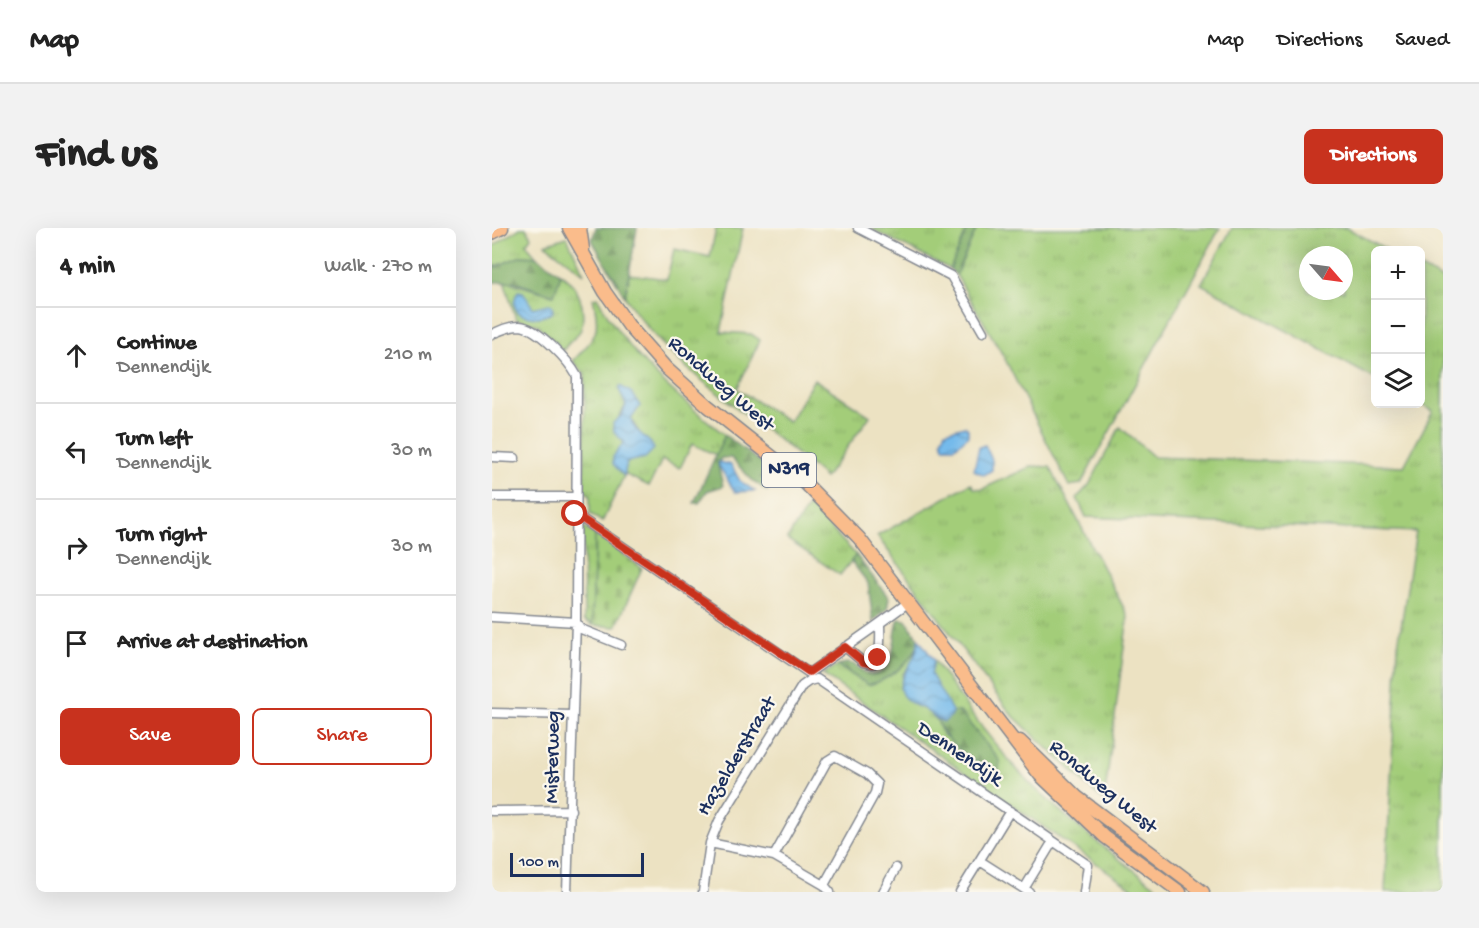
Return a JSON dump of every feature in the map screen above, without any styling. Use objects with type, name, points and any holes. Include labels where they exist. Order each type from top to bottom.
[{"type":"main road","points":[[492,233],[502,228]]},
{"type":"main road","name":"Rondweg West","points":[[569,228],[573,238],[583,249],[605,292],[666,368],[708,406],[774,457],[826,503],[884,567],[1029,764],[1070,807],[1105,837],[1180,892]]},
{"type":"main road","name":"Rondweg West","points":[[580,228],[583,249]]},
{"type":"main road","name":"Rondweg West","points":[[984,704],[1077,797],[1203,892]]},
{"type":"street","points":[[858,228],[951,276],[983,332]]},
{"type":"street","name":"Misterweg","points":[[492,334],[506,328],[528,328],[571,365],[577,376],[576,622],[567,892]]},
{"type":"street","points":[[492,457],[515,458]]},
{"type":"street","points":[[492,497],[575,497]]},
{"type":"street","points":[[575,514],[809,672],[909,602]]},
{"type":"street","points":[[492,617],[576,622],[582,629],[621,645]]},
{"type":"street","points":[[845,647],[863,662],[873,664],[878,658],[880,623]]},
{"type":"street","name":"Dennendijk","points":[[809,681],[817,680],[1088,865],[1084,892]]},
{"type":"street","name":"Hazelderstraat","points":[[703,892],[710,843],[719,821],[801,686],[809,681]]},
{"type":"street","points":[[492,713],[572,715]]},
{"type":"street","points":[[710,843],[774,856],[827,889],[875,793],[877,784],[867,774],[835,756],[826,761],[774,856]]},
{"type":"street","points":[[492,812],[571,810]]},
{"type":"street","points":[[960,892],[1010,811]]},
{"type":"street","points":[[980,861],[1026,890],[1050,846]]},
{"type":"street","points":[[883,892],[896,868]]},
{"type":"green space","points":[[520,228],[526,228],[531,237],[526,244],[537,257],[521,256],[492,268],[492,247]]},
{"type":"green space","points":[[596,228],[637,228],[625,297],[592,240]]},
{"type":"green space","points":[[716,228],[743,228],[721,332],[751,334],[760,340],[737,389],[789,422],[814,379],[870,416],[825,478],[799,455],[693,373],[646,326],[625,297],[629,274],[667,279],[674,249],[710,257]]},
{"type":"green space","points":[[874,228],[968,228],[950,269],[873,230]]},
{"type":"green space","points":[[968,228],[977,228],[956,275],[950,269]]},
{"type":"green space","points":[[977,228],[1220,228],[1081,484],[1069,486],[1004,357],[956,275]]},
{"type":"green space","points":[[1232,228],[1347,228],[1381,246],[1371,246],[1371,377],[1201,284]]},
{"type":"green space","points":[[567,237],[584,274],[545,244]]},
{"type":"green space","points":[[521,256],[537,257],[561,274],[554,295],[514,282],[492,282],[492,268]]},
{"type":"green space","points":[[1425,270],[1443,280],[1443,892],[1385,892],[1398,645],[1416,532],[1086,517],[1077,498],[1089,485],[1120,427],[1154,457],[1404,466],[1433,411],[1425,407]]},
{"type":"green space","points":[[561,274],[572,284],[580,297],[583,313],[580,332],[563,351],[538,325],[516,319],[504,281],[553,295]]},
{"type":"green space","points":[[597,297],[609,318],[638,356],[688,405],[725,435],[716,455],[692,444],[680,468],[662,460],[649,486],[626,475],[623,470],[627,462],[638,459],[651,443],[642,437],[631,419],[637,410],[619,389],[626,405],[619,417],[623,446],[616,454],[624,476],[602,522],[590,513],[590,494],[584,492],[585,374],[573,361],[595,333],[597,319],[593,298]]},
{"type":"green space","points":[[725,435],[776,474],[767,491],[752,480],[731,458],[721,458],[718,465],[723,486],[707,491],[699,503],[694,503]]},
{"type":"green space","points":[[1032,466],[1050,467],[1128,616],[1104,801],[1011,714],[877,536],[971,483],[974,488],[982,489]]},
{"type":"green space","points":[[809,505],[856,555],[840,575],[787,539]]},
{"type":"green space","points":[[583,527],[595,535],[592,625],[584,620]]},
{"type":"green space","points":[[595,535],[642,568],[616,627],[592,625]]},
{"type":"green space","points":[[856,555],[889,598],[887,609],[873,621],[868,583],[851,561]]},
{"type":"green space","points":[[899,619],[906,620],[918,638],[919,645],[898,670],[868,685],[838,666],[850,663],[870,674],[883,671],[891,658]]},
{"type":"green space","points":[[918,647],[914,660],[902,675],[914,705],[926,710],[937,720],[942,734],[997,776],[960,712],[952,712],[931,674],[934,660],[995,743],[1036,789],[1098,843],[1164,892],[1138,892],[822,674],[838,666],[869,685],[896,671]]},
{"type":"green space","points":[[952,712],[960,712],[1000,761],[998,776],[955,746],[942,730],[937,720],[952,715]]},
{"type":"water","points":[[518,291],[523,292],[533,308],[549,304],[552,305],[553,312],[530,317],[518,312],[515,300]]},
{"type":"water","points":[[620,386],[632,393],[640,406],[631,419],[632,424],[654,449],[645,458],[627,462],[624,476],[613,464],[613,457],[624,442],[614,432],[613,423],[622,415],[626,405],[619,389]]},
{"type":"water","points":[[965,426],[968,429],[968,436],[955,447],[944,447],[942,440],[946,431]]},
{"type":"water","points":[[985,445],[992,460],[992,470],[984,475],[974,470],[979,447]]},
{"type":"water","points":[[719,462],[731,465],[740,481],[755,491],[735,492],[719,466]]},
{"type":"water","points":[[918,638],[934,660],[931,674],[952,711],[952,715],[944,722],[907,700],[901,692],[901,684],[914,658]]},
{"type":"route","points":[[575,514],[809,672],[845,647],[863,662],[873,664],[878,658]]}]
